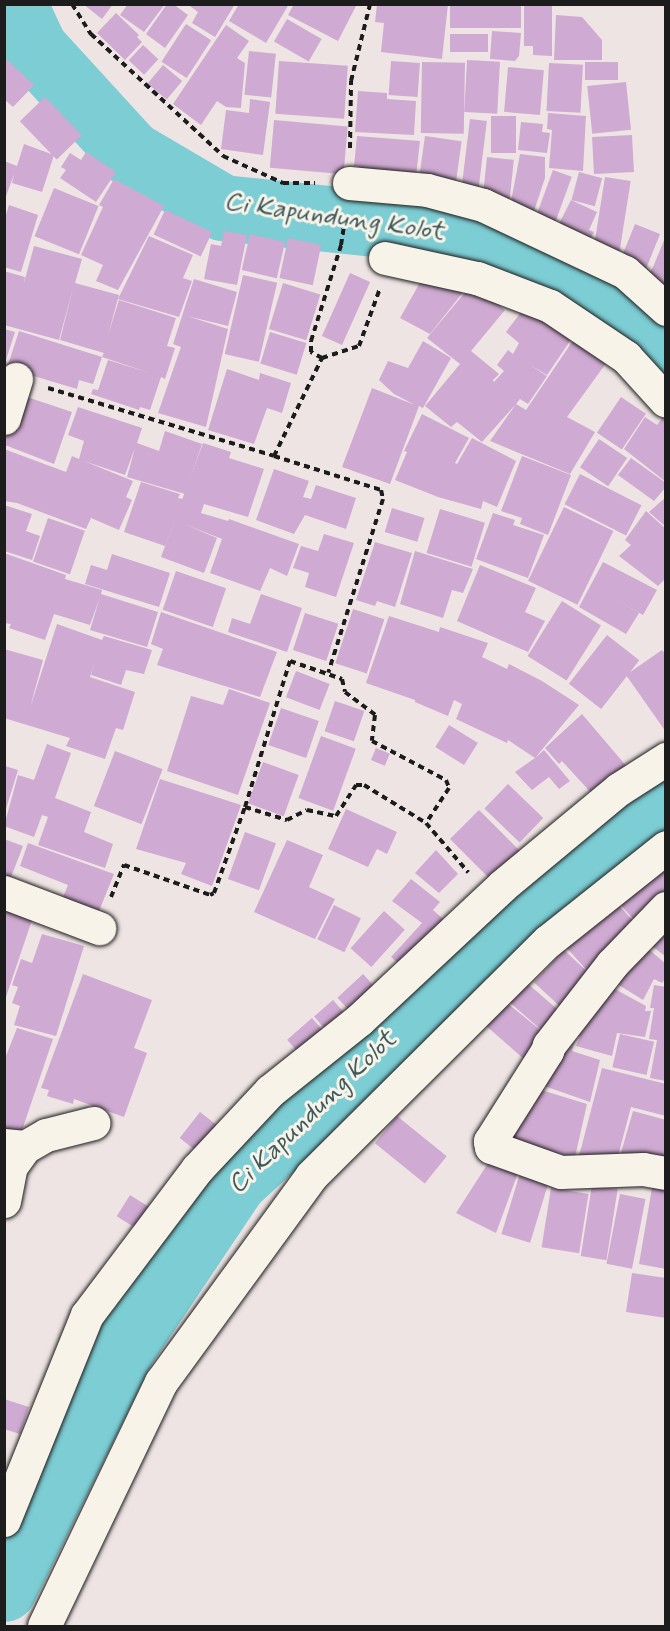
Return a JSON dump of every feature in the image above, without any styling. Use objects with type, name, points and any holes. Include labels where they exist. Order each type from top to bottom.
[{"type":"street","points":[[349,183],[427,190],[483,205],[625,272],[666,309]]},
{"type":"street","points":[[385,258],[477,278],[550,306],[626,357],[666,401]]},
{"type":"street","points":[[4,418],[16,379]]},
{"type":"street","points":[[4,1520],[87,1315],[196,1169],[270,1091],[359,1020],[490,897],[619,789],[666,759]]},
{"type":"street","points":[[44,1626],[161,1382],[311,1176],[548,941],[666,846]]},
{"type":"street","points":[[4,892],[99,928]]},
{"type":"street","points":[[666,908],[612,964],[549,1045],[490,1144],[491,1148],[561,1172],[643,1169],[666,1173]]},
{"type":"street","points":[[4,1201],[15,1146],[93,1123]]},
{"type":"path","points":[[72,4],[91,34],[223,156],[284,183],[349,183],[351,81],[370,4]]},
{"type":"path","points":[[322,358],[311,352],[311,341],[341,245]]},
{"type":"path","points":[[274,456],[322,358],[359,346],[377,300],[385,258]]},
{"type":"path","points":[[16,379],[381,490],[383,499],[328,673]]},
{"type":"path","points":[[99,928],[124,865],[210,895],[214,893],[245,807],[290,662],[342,679],[345,692],[373,711],[372,741],[446,780],[449,788],[426,823]]},
{"type":"path","points":[[245,807],[287,820],[307,810],[336,816],[356,785],[364,785],[426,823],[490,897]]},
{"type":"building","points":[[83,4],[113,4],[102,19]]},
{"type":"building","points":[[128,4],[165,4],[144,32],[120,15]]},
{"type":"building","points":[[167,4],[173,4],[188,15],[165,48],[146,34]]},
{"type":"building","points":[[187,4],[235,4],[215,37],[192,23],[198,12]]},
{"type":"building","points":[[239,4],[289,4],[266,43],[229,21]]},
{"type":"building","points":[[294,4],[357,4],[338,41],[288,15]]},
{"type":"building","points":[[377,4],[448,4],[442,59],[381,52],[384,23],[375,22]]},
{"type":"building","points":[[450,4],[521,4],[521,28],[450,28]]},
{"type":"building","points":[[524,4],[552,5],[552,56],[533,55],[533,46],[524,46]]},
{"type":"building","points":[[116,13],[139,35],[137,37],[142,42],[125,60],[97,33]]},
{"type":"building","points":[[556,15],[582,17],[602,40],[602,60],[554,60]]},
{"type":"building","points":[[287,19],[322,39],[309,62],[274,42]]},
{"type":"building","points":[[186,24],[211,40],[187,78],[161,62]]},
{"type":"building","points":[[226,25],[249,41],[237,58],[245,63],[241,108],[226,107],[217,101],[201,125],[173,104]]},
{"type":"building","points":[[492,31],[521,33],[519,56],[515,61],[490,59]]},
{"type":"building","points":[[450,34],[488,34],[488,52],[450,52]]},
{"type":"building","points":[[143,45],[158,59],[144,75],[129,60]]},
{"type":"building","points":[[249,51],[276,54],[271,98],[244,95]]},
{"type":"building","points":[[5,58],[34,85],[13,107],[5,100]]},
{"type":"building","points":[[467,60],[500,62],[497,114],[464,112]]},
{"type":"building","points":[[279,61],[348,66],[344,119],[275,114]]},
{"type":"building","points":[[391,61],[420,63],[418,97],[389,95]]},
{"type":"building","points":[[422,62],[465,63],[464,134],[421,133]]},
{"type":"building","points":[[585,62],[618,62],[618,80],[585,80]]},
{"type":"building","points":[[549,63],[583,65],[580,113],[546,111]]},
{"type":"building","points":[[163,65],[182,81],[167,99],[148,83]]},
{"type":"building","points":[[508,67],[544,70],[540,115],[504,112]]},
{"type":"building","points":[[626,82],[631,130],[592,134],[587,86]]},
{"type":"building","points":[[358,91],[387,93],[387,99],[416,101],[414,135],[355,132]]},
{"type":"building","points":[[45,97],[82,135],[57,159],[20,121]]},
{"type":"building","points":[[250,99],[270,102],[263,155],[221,149],[226,110],[249,113]]},
{"type":"building","points":[[548,113],[586,116],[583,171],[549,168],[552,130],[547,129]]},
{"type":"building","points":[[491,116],[516,116],[516,153],[491,153]]},
{"type":"building","points":[[470,119],[487,121],[478,191],[461,188]]},
{"type":"building","points":[[274,120],[348,126],[344,174],[270,168]]},
{"type":"building","points":[[521,122],[543,124],[542,132],[550,133],[547,153],[518,150]]},
{"type":"building","points":[[632,135],[634,172],[594,174],[592,137]]},
{"type":"building","points":[[357,136],[420,141],[415,185],[356,180],[358,166],[354,166]]},
{"type":"building","points":[[425,136],[462,141],[455,191],[418,186]]},
{"type":"building","points":[[24,144],[54,155],[42,192],[12,183],[14,174],[4,202],[4,161],[17,166]]},
{"type":"building","points":[[86,152],[116,172],[96,202],[60,178],[66,170],[61,167],[70,153],[81,160]]},
{"type":"building","points":[[520,154],[545,157],[545,178],[533,214],[510,207]]},
{"type":"building","points":[[487,157],[514,160],[509,202],[483,199]]},
{"type":"building","points":[[553,170],[572,177],[554,226],[535,219]]},
{"type":"building","points":[[579,172],[602,178],[595,206],[571,200]]},
{"type":"building","points":[[605,177],[631,181],[619,255],[593,251]]},
{"type":"building","points":[[114,179],[164,206],[118,290],[96,281],[103,265],[81,255],[103,207],[99,205]]},
{"type":"building","points":[[54,188],[99,206],[79,254],[35,236]]},
{"type":"building","points":[[571,200],[597,212],[589,230],[594,232],[586,247],[555,232]]},
{"type":"building","points":[[9,205],[38,215],[21,272],[4,267],[4,221]]},
{"type":"building","points":[[165,210],[212,232],[201,256],[154,234]]},
{"type":"building","points":[[635,224],[660,234],[644,274],[619,264]]},
{"type":"building","points":[[224,231],[247,235],[237,285],[204,279],[211,244],[221,246]]},
{"type":"building","points":[[250,234],[285,242],[277,278],[242,270]]},
{"type":"building","points":[[149,236],[193,255],[183,278],[192,281],[179,317],[118,299]]},
{"type":"building","points":[[288,238],[321,245],[313,285],[279,278]]},
{"type":"building","points":[[665,238],[666,288],[643,282],[653,267]]},
{"type":"building","points":[[34,246],[82,259],[75,283],[119,295],[108,335],[119,300],[176,318],[167,346],[175,348],[165,379],[161,377],[150,410],[140,407],[139,410],[91,394],[93,389],[98,390],[108,360],[150,373],[102,357],[104,353],[60,340],[73,288],[59,340],[4,325],[4,271],[25,277],[24,283]]},
{"type":"building","points":[[350,273],[370,282],[342,345],[322,336]]},
{"type":"building","points":[[243,275],[277,283],[259,362],[225,354]]},
{"type":"building","points":[[194,279],[237,292],[228,326],[187,316],[228,329],[206,427],[158,413],[181,347],[173,344]]},
{"type":"building","points":[[422,279],[464,291],[430,334],[400,318]]},
{"type":"building","points":[[283,283],[320,294],[306,340],[269,329]]},
{"type":"building","points":[[472,284],[505,310],[471,351],[499,374],[493,380],[494,382],[504,371],[497,365],[508,350],[513,354],[519,343],[506,332],[525,307],[572,338],[547,375],[530,365],[547,376],[528,404],[520,399],[482,442],[457,422],[451,427],[425,406],[460,364],[427,338]]},
{"type":"building","points":[[4,329],[15,332],[5,363],[4,363]]},
{"type":"building","points":[[19,331],[102,357],[93,384],[79,380],[77,389],[7,368]]},
{"type":"building","points":[[270,332],[306,343],[297,375],[260,364]]},
{"type":"building","points":[[574,339],[607,362],[567,417],[595,432],[570,474],[490,441],[516,404],[526,410]]},
{"type":"building","points":[[423,341],[451,358],[423,408],[419,406],[390,484],[342,467],[372,388],[415,405],[394,394],[379,380],[388,361],[408,368]]},
{"type":"building","points":[[227,369],[259,380],[260,373],[291,383],[282,413],[267,408],[254,444],[208,430]]},
{"type":"building","points":[[15,393],[72,412],[54,464],[5,445],[5,425]]},
{"type":"building","points":[[621,397],[646,414],[622,449],[597,433]]},
{"type":"building","points":[[78,407],[142,428],[137,443],[159,451],[165,431],[202,444],[185,494],[127,477],[135,448],[125,475],[84,461],[133,481],[126,497],[132,500],[119,530],[91,518],[86,529],[17,503],[4,501],[4,449],[66,472],[72,456],[79,459],[84,441],[68,435]]},
{"type":"building","points":[[422,414],[469,438],[455,463],[457,464],[472,438],[516,461],[497,507],[483,501],[481,509],[438,497],[395,480],[407,452],[404,451]]},
{"type":"building","points":[[645,417],[657,425],[663,417],[666,419],[666,482],[624,449]]},
{"type":"building","points":[[599,439],[627,458],[608,486],[580,467]]},
{"type":"building","points":[[203,443],[231,452],[229,458],[264,469],[248,517],[204,504],[201,513],[228,521],[229,519],[299,544],[287,576],[270,568],[260,591],[210,573],[222,539],[184,524],[217,538],[204,573],[161,557]]},
{"type":"building","points":[[522,456],[571,475],[548,535],[520,524],[522,518],[501,511]]},
{"type":"building","points":[[631,458],[666,483],[666,487],[654,501],[618,475]]},
{"type":"building","points":[[274,469],[309,481],[303,497],[311,499],[316,485],[356,498],[346,529],[305,515],[294,534],[256,520]]},
{"type":"building","points":[[580,474],[641,505],[626,536],[565,504]]},
{"type":"building","points":[[141,482],[180,494],[178,498],[183,499],[165,546],[124,532]]},
{"type":"building","points":[[666,497],[666,527],[649,512]]},
{"type":"building","points":[[4,505],[32,514],[26,531],[40,536],[32,560],[4,551]]},
{"type":"building","points":[[564,507],[613,531],[577,605],[528,581]]},
{"type":"building","points":[[392,508],[425,518],[417,542],[385,532]]},
{"type":"building","points":[[440,509],[485,523],[471,567],[427,553]]},
{"type":"building","points":[[646,511],[666,529],[666,578],[658,586],[619,556],[631,545],[625,540]]},
{"type":"building","points":[[493,513],[515,520],[513,525],[544,535],[528,578],[476,559]]},
{"type":"building","points":[[48,518],[85,531],[70,574],[33,561]]},
{"type":"building","points":[[324,534],[354,543],[336,597],[305,587],[309,573],[293,568],[301,546],[318,551]]},
{"type":"building","points":[[375,542],[412,553],[395,607],[377,601],[375,606],[356,600]]},
{"type":"building","points":[[415,551],[473,569],[463,593],[452,590],[443,618],[400,604]]},
{"type":"building","points":[[4,553],[66,575],[65,579],[102,590],[101,594],[158,612],[147,647],[90,630],[100,597],[90,625],[54,614],[45,640],[9,628],[11,624],[4,623]]},
{"type":"building","points":[[112,554],[170,573],[159,607],[85,584],[91,565],[107,570]]},
{"type":"building","points":[[603,562],[657,590],[643,615],[613,598],[639,613],[626,634],[579,607]]},
{"type":"building","points":[[480,565],[536,588],[525,612],[545,621],[528,652],[457,621]]},
{"type":"building","points":[[176,571],[226,588],[213,627],[163,610]]},
{"type":"building","points":[[261,594],[302,608],[287,652],[228,632],[232,618],[250,624]]},
{"type":"building","points":[[562,601],[601,625],[567,680],[528,656]]},
{"type":"building","points":[[353,609],[384,619],[367,673],[335,663]]},
{"type":"building","points":[[161,612],[277,652],[260,697],[157,665],[163,649],[151,644]]},
{"type":"building","points":[[305,613],[338,624],[326,661],[293,650]]},
{"type":"building","points":[[389,616],[439,632],[440,627],[488,643],[482,657],[507,669],[509,664],[542,681],[579,705],[535,758],[508,740],[507,743],[456,719],[462,704],[454,700],[448,716],[415,700],[366,683]]},
{"type":"building","points":[[57,624],[102,640],[104,636],[152,650],[144,674],[126,670],[121,685],[91,675],[95,661],[90,677],[135,692],[123,730],[116,728],[105,759],[66,746],[70,738],[4,718],[4,649],[43,660],[30,708]]},
{"type":"building","points":[[607,635],[639,660],[601,709],[569,684]]},
{"type":"building","points":[[662,650],[666,655],[666,732],[626,675]]},
{"type":"building","points":[[296,671],[330,684],[320,710],[286,697]]},
{"type":"building","points":[[229,689],[270,703],[238,795],[167,771],[191,696],[223,705]]},
{"type":"building","points":[[335,701],[364,711],[354,741],[325,731]]},
{"type":"building","points":[[281,708],[319,721],[306,758],[268,745]]},
{"type":"building","points":[[582,714],[628,768],[594,796],[562,761],[559,764],[545,748]]},
{"type":"building","points":[[449,725],[478,743],[464,765],[435,747]]},
{"type":"building","points":[[321,736],[356,749],[333,811],[298,798]]},
{"type":"building","points":[[47,744],[71,753],[55,798],[91,812],[84,832],[113,844],[105,868],[38,845],[48,817],[42,815],[34,837],[4,826],[18,775],[34,780]]},
{"type":"building","points":[[376,748],[390,754],[385,766],[371,760]]},
{"type":"building","points":[[544,750],[570,781],[559,789],[549,777],[532,790],[515,772]]},
{"type":"building","points":[[115,751],[163,769],[141,824],[94,806]]},
{"type":"building","points":[[263,762],[299,775],[284,816],[248,803]]},
{"type":"building","points":[[5,766],[18,770],[5,812]]},
{"type":"building","points":[[160,779],[241,805],[212,886],[181,874],[186,863],[136,849]]},
{"type":"building","points":[[508,784],[543,818],[520,842],[484,808]]},
{"type":"building","points":[[346,809],[397,832],[387,854],[377,849],[368,867],[328,849]]},
{"type":"building","points":[[479,810],[521,852],[492,881],[450,839]]},
{"type":"building","points":[[245,832],[276,843],[259,890],[228,879]]},
{"type":"building","points":[[4,839],[23,846],[8,885],[4,884]]},
{"type":"building","points":[[287,840],[323,855],[309,887],[335,899],[315,939],[254,912]]},
{"type":"building","points":[[28,843],[114,874],[95,921],[59,907],[68,885],[20,866]]},
{"type":"building","points":[[436,850],[458,874],[439,893],[415,873]]},
{"type":"building","points":[[666,856],[666,898],[637,923],[615,899]]},
{"type":"building","points":[[411,879],[440,902],[433,910],[452,927],[408,972],[391,957],[422,923],[392,901]]},
{"type":"building","points":[[611,896],[641,930],[590,974],[567,948],[592,927]]},
{"type":"building","points":[[4,900],[35,911],[5,1000],[4,999]]},
{"type":"building","points":[[334,905],[361,918],[344,952],[317,939]]},
{"type":"building","points":[[384,911],[405,930],[371,967],[351,948]]},
{"type":"building","points":[[666,917],[666,957],[646,941]]},
{"type":"building","points":[[42,934],[84,946],[56,1036],[14,1025],[20,1006],[12,1003],[18,987],[12,985],[21,959],[32,963]]},
{"type":"building","points":[[639,941],[666,964],[666,978],[662,983],[654,979],[643,1000],[606,977]]},
{"type":"building","points":[[564,950],[598,982],[568,1014],[534,982]]},
{"type":"building","points":[[83,974],[152,1000],[134,1048],[147,1053],[124,1117],[74,1099],[73,1104],[47,1096],[49,1090],[41,1088]]},
{"type":"building","points":[[363,974],[376,988],[350,1012],[337,998]]},
{"type":"building","points":[[602,982],[646,1006],[645,1011],[651,1011],[645,1037],[617,1033],[612,1056],[576,1046],[580,1037],[566,1031]]},
{"type":"building","points":[[527,983],[566,1017],[549,1037],[510,1003]]},
{"type":"building","points":[[654,985],[666,987],[666,1081],[650,1078],[657,1040],[649,1039],[654,1008],[650,1008]]},
{"type":"building","points":[[333,1000],[347,1016],[328,1032],[314,1016]]},
{"type":"building","points":[[506,1002],[549,1037],[533,1067],[484,1024]]},
{"type":"building","points":[[312,1018],[325,1033],[300,1055],[287,1040]]},
{"type":"building","points":[[17,1028],[53,1039],[20,1136],[4,1131],[4,1061]]},
{"type":"building","points":[[559,1034],[575,1039],[572,1051],[600,1060],[590,1102],[530,1081]]},
{"type":"building","points":[[620,1034],[654,1042],[646,1075],[612,1067]]},
{"type":"building","points":[[602,1068],[666,1084],[666,1116],[631,1107],[617,1160],[578,1160]]},
{"type":"building","points":[[528,1086],[587,1104],[575,1157],[497,1140]]},
{"type":"building","points":[[633,1111],[666,1120],[663,1165],[618,1163]]},
{"type":"building","points":[[200,1112],[219,1127],[199,1153],[180,1138]]},
{"type":"building","points":[[397,1116],[447,1156],[425,1183],[375,1143]]},
{"type":"building","points":[[492,1157],[519,1170],[496,1233],[456,1213]]},
{"type":"building","points":[[521,1170],[550,1179],[530,1243],[501,1234]]},
{"type":"building","points":[[592,1185],[618,1189],[606,1260],[581,1256]]},
{"type":"building","points":[[551,1188],[589,1194],[579,1253],[542,1247]]},
{"type":"building","points":[[652,1188],[666,1190],[666,1269],[639,1264]]},
{"type":"building","points":[[620,1194],[646,1199],[632,1269],[606,1264]]},
{"type":"building","points":[[130,1195],[156,1211],[143,1233],[117,1216]]},
{"type":"building","points":[[632,1273],[666,1278],[666,1318],[626,1312]]},
{"type":"building","points":[[4,1399],[29,1407],[20,1434],[4,1429]]},
{"type":"waterway","name":"Ci Kapundung Kolot","points":[[14,4],[35,49],[131,154],[223,208],[451,232],[625,310],[666,360]]},
{"type":"waterway","name":"Ci Kapundung Kolot","points":[[4,1589],[121,1351],[234,1182],[483,953],[666,810]]}]
